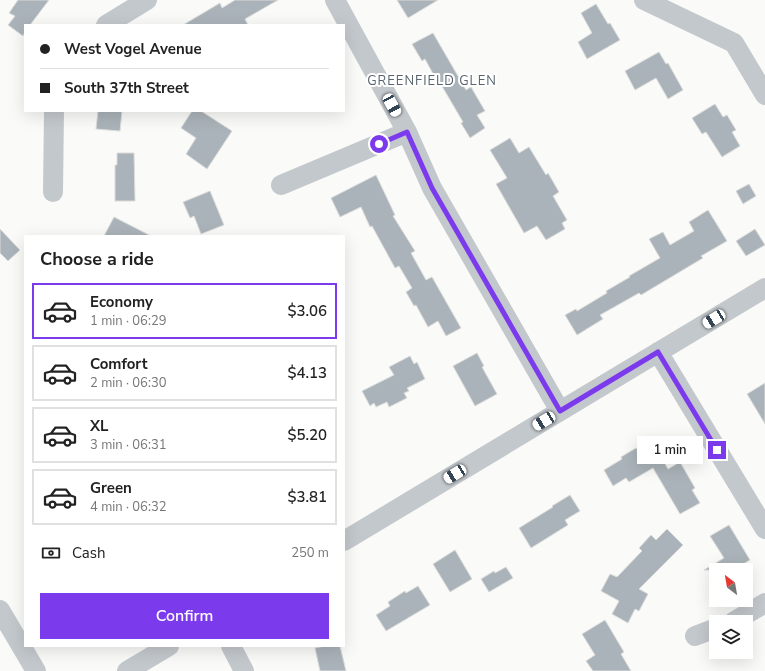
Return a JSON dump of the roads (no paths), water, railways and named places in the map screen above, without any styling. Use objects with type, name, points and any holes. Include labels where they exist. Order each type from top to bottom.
[{"type":"street","points":[[108,24],[147,0]]},
{"type":"street","points":[[335,0],[407,132],[432,188],[560,411]]},
{"type":"street","points":[[644,0],[734,43],[765,95]]},
{"type":"street","points":[[53,192],[54,112]]},
{"type":"street","points":[[281,186],[407,132]]},
{"type":"street","points":[[345,540],[765,288]]},
{"type":"street","points":[[658,352],[765,529]]},
{"type":"street","points":[[745,615],[765,603]]},
{"type":"street","points":[[0,610],[36,671]]},
{"type":"street","points":[[695,636],[709,631]]},
{"type":"street","points":[[128,671],[167,647]]},
{"type":"street","points":[[232,647],[244,671]]},
{"type":"district","name":"GREENFIELD GLEN","points":[[432,80]]}]
